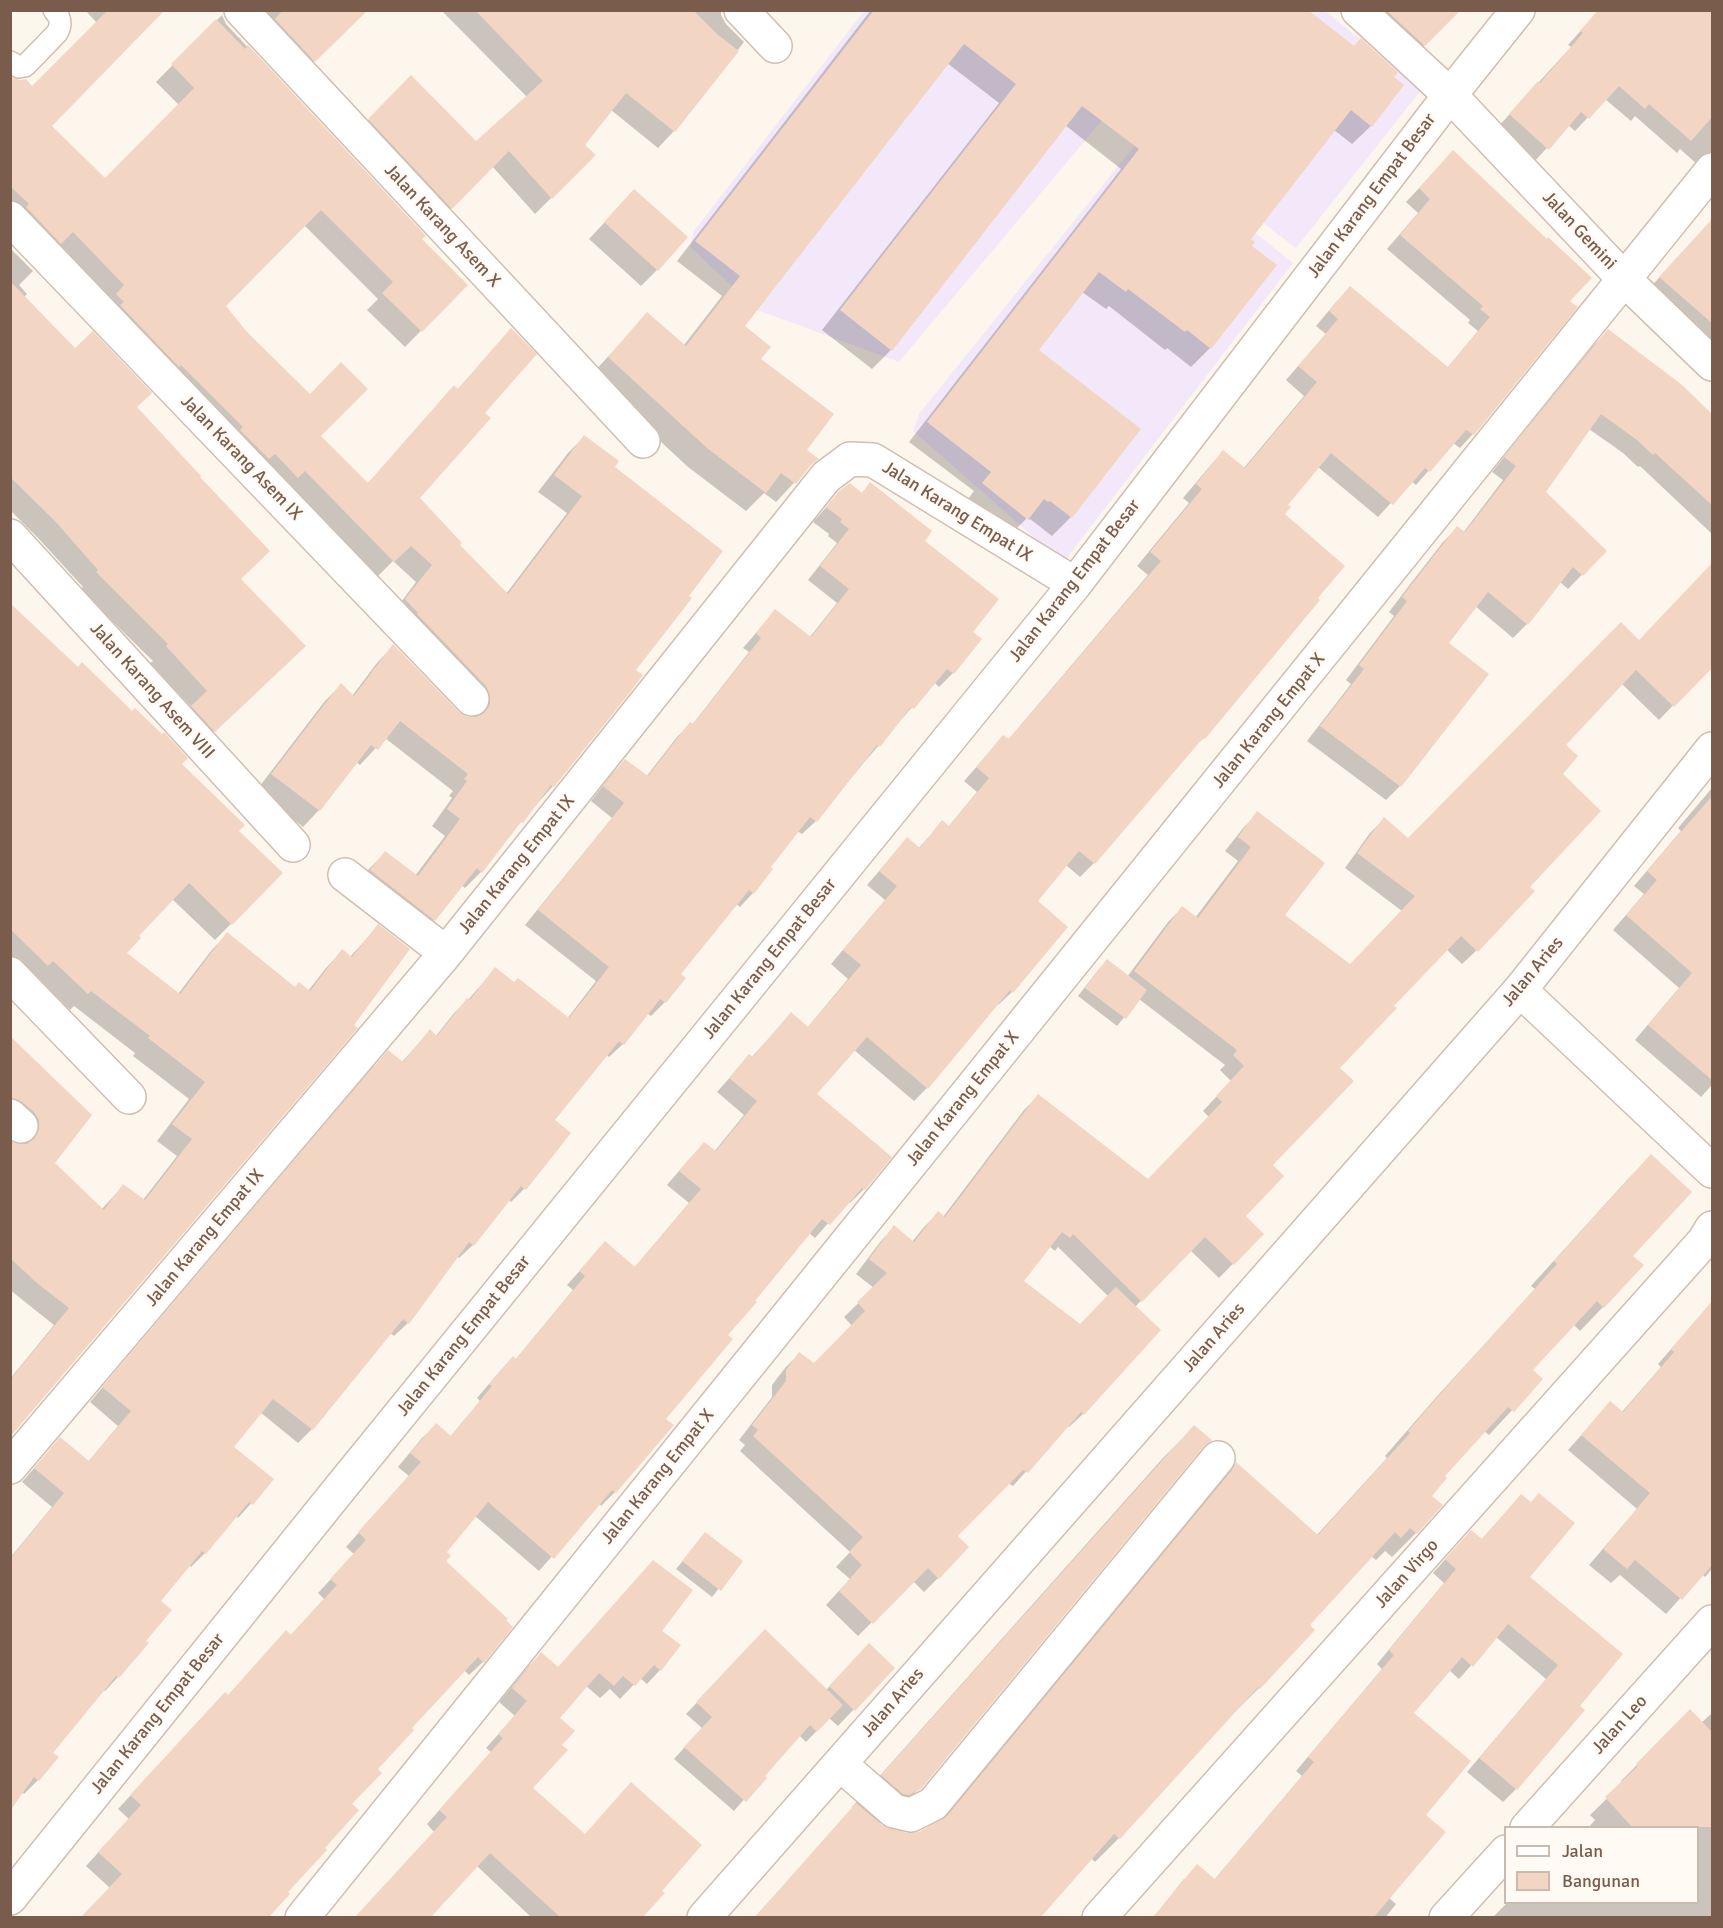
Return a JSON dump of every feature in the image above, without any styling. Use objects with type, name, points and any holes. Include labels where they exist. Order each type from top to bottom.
[{"type":"street","name":"Jalan Karang Asem X","points":[[241,10],[644,441]]},
{"type":"street","points":[[741,10],[775,46]]},
{"type":"street","name":"Jalan Gemini","points":[[1358,10],[1450,95],[1625,280],[1713,364]]},
{"type":"street","name":"Jalan Karang Empat Besar","points":[[10,1898],[1075,584],[1450,95],[1518,10]]},
{"type":"street","name":"Jalan Karang Empat X","points":[[302,1917],[1713,170]]},
{"type":"street","name":"Jalan Karang Asem IX","points":[[10,218],[472,699]]},
{"type":"street","name":"Jalan Karang Empat IX","points":[[10,1467],[446,953],[826,477],[850,459],[873,460],[1075,584]]},
{"type":"street","name":"Jalan Karang Asem VIII","points":[[10,536],[293,845]]},
{"type":"street","name":"Jalan Aries","points":[[705,1917],[1520,990],[1713,749]]},
{"type":"street","points":[[345,875],[446,953]]},
{"type":"street","points":[[10,974],[129,1097]]},
{"type":"street","points":[[1520,990],[1713,1171]]},
{"type":"street","name":"Jalan Virgo","points":[[1099,1917],[1696,1250],[1713,1228]]},
{"type":"street","points":[[840,1764],[894,1811],[911,1815],[933,1804],[1218,1458]]},
{"type":"street","name":"Jalan Leo","points":[[1528,1826],[1713,1622]]},
{"type":"street","points":[[1446,1917],[1504,1854]]},
{"type":"lane","points":[[10,62],[19,67],[25,66],[57,33],[61,26],[60,19],[54,10]]},
{"type":"shaded area","points":[[864,11],[1194,11],[899,362],[757,310],[690,247],[694,231]]},
{"type":"shaded area","points":[[1243,11],[1325,11],[1422,89],[1296,248],[1141,131]]},
{"type":"shaded area","points":[[1139,140],[1293,263],[1063,563],[913,431],[919,414]]},
{"type":"building","points":[[108,10],[165,10],[52,126],[105,178],[194,88],[171,64],[216,19],[245,49],[248,45],[426,236],[422,239],[468,285],[422,332],[382,293],[393,282],[321,210],[226,306],[246,331],[310,394],[341,362],[368,389],[321,436],[368,483],[454,385],[458,389],[511,328],[537,354],[485,413],[491,418],[420,498],[462,543],[460,545],[508,594],[582,496],[554,475],[584,435],[619,461],[615,467],[723,551],[689,596],[692,598],[636,670],[643,675],[627,696],[554,787],[551,785],[482,873],[477,868],[435,921],[370,870],[385,851],[418,876],[460,819],[447,809],[467,781],[464,779],[468,774],[400,721],[378,750],[371,745],[320,811],[271,774],[341,683],[354,696],[393,644],[459,712],[467,717],[476,717],[485,712],[490,705],[490,695],[486,686],[405,599],[432,565],[411,546],[394,562],[305,471],[298,478],[275,454],[269,459],[240,430],[243,427],[181,365],[179,367],[120,305],[124,302],[116,294],[124,285],[73,232],[61,244],[26,207],[29,204],[10,186],[10,77],[26,79],[32,86]]},
{"type":"building","points":[[283,10],[368,10],[315,62],[275,19]]},
{"type":"building","points":[[475,10],[693,10],[718,35],[739,51],[675,132],[626,93],[585,145],[596,155],[552,199],[509,151],[452,209],[368,119],[411,75],[476,141],[543,81]]},
{"type":"building","points":[[874,10],[1308,10],[1354,46],[1361,38],[1398,73],[1394,77],[1404,85],[1372,127],[1351,110],[1251,239],[1255,242],[1252,246],[1277,265],[1211,349],[1128,289],[1126,292],[1099,272],[1039,350],[1141,429],[1072,518],[1044,499],[1028,520],[982,483],[991,472],[927,422],[1139,149],[1082,106],[892,351],[840,310],[1016,84],[964,44],[745,326],[771,347],[761,359],[834,414],[807,450],[819,459],[811,465],[796,484],[781,473],[766,493],[707,448],[608,357],[647,312],[686,346],[740,276],[695,241]]},
{"type":"building","points":[[1389,10],[1461,10],[1425,46],[1388,12]]},
{"type":"building","points":[[1598,10],[1713,10],[1713,116],[1691,141],[1649,104],[1645,109],[1619,86],[1589,119],[1581,112],[1549,150],[1509,114],[1538,81],[1540,83],[1583,33],[1580,31]]},
{"type":"building","points":[[1453,150],[1592,278],[1570,301],[1578,307],[1474,435],[1466,430],[1430,472],[1425,468],[1393,505],[1331,453],[1288,505],[1291,507],[1285,514],[1345,566],[1318,598],[1320,600],[1205,739],[1204,737],[1095,864],[1079,851],[1038,901],[1068,927],[1013,993],[1010,990],[928,1089],[867,1037],[817,1094],[892,1157],[865,1190],[862,1188],[830,1225],[822,1219],[728,1335],[733,1339],[666,1419],[674,1425],[616,1493],[612,1490],[554,1559],[488,1502],[447,1552],[451,1556],[446,1561],[508,1619],[506,1620],[513,1627],[484,1663],[478,1657],[412,1728],[414,1730],[378,1769],[382,1773],[352,1804],[359,1810],[269,1917],[81,1917],[122,1874],[98,1852],[141,1805],[130,1795],[225,1692],[228,1695],[286,1630],[291,1635],[337,1585],[330,1579],[366,1540],[358,1532],[421,1462],[410,1453],[436,1423],[451,1436],[492,1386],[489,1384],[513,1356],[516,1359],[585,1276],[579,1271],[605,1241],[635,1267],[701,1189],[679,1171],[704,1142],[716,1151],[757,1101],[729,1078],[749,1054],[753,1057],[791,1012],[808,1027],[861,965],[843,950],[897,886],[879,871],[907,837],[920,848],[942,820],[949,826],[989,778],[976,767],[1003,735],[1009,739],[1161,561],[1150,552],[1202,489],[1196,484],[1223,450],[1245,468],[1317,382],[1298,366],[1338,319],[1329,311],[1350,286],[1448,367],[1490,317],[1480,309],[1483,306],[1400,235],[1430,199],[1419,188]]},
{"type":"building","points":[[634,189],[688,237],[658,271],[604,222]]},
{"type":"building","points":[[1713,218],[1713,324],[1659,277]]},
{"type":"building","points":[[10,281],[75,348],[93,331],[152,393],[137,407],[270,551],[241,579],[306,646],[215,732],[191,706],[207,691],[166,646],[168,644],[96,572],[98,570],[55,521],[10,477]]},
{"type":"building","points":[[1608,329],[1681,384],[1713,415],[1713,506],[1655,453],[1653,455],[1637,440],[1601,414],[1546,492],[1607,551],[1583,576],[1573,567],[1528,625],[1488,592],[1449,643],[1489,674],[1401,787],[1320,726],[1364,669],[1359,665],[1407,601],[1402,597],[1457,526],[1465,532],[1516,466],[1504,457]]},
{"type":"building","points":[[870,482],[932,531],[925,541],[999,599],[973,632],[982,639],[954,674],[947,669],[914,709],[911,707],[880,747],[877,745],[817,822],[810,817],[771,867],[773,869],[754,894],[749,890],[681,974],[686,978],[666,1003],[660,999],[624,1045],[619,1041],[555,1120],[571,1133],[526,1190],[521,1186],[474,1246],[469,1242],[409,1324],[403,1319],[313,1430],[273,1399],[234,1447],[274,1479],[253,1505],[249,1502],[206,1554],[202,1551],[161,1601],[172,1610],[146,1641],[149,1643],[119,1678],[116,1676],[53,1753],[59,1757],[39,1781],[34,1777],[10,1811],[10,1559],[64,1493],[34,1468],[60,1437],[89,1461],[131,1411],[102,1387],[388,1050],[403,1062],[430,1029],[437,1036],[467,998],[470,1000],[495,967],[514,982],[518,978],[569,1018],[609,967],[538,910],[624,803],[603,786],[625,759],[648,776],[690,722],[693,724],[761,638],[756,633],[775,609],[811,637],[849,589],[820,566],[849,529],[840,522],[842,519],[826,507],[839,491],[850,483],[862,493]]},
{"type":"building","points":[[1713,562],[1713,667],[1674,707],[1636,670],[1566,745],[1578,756],[1563,774],[1601,811],[1530,887],[1535,891],[1478,952],[1461,936],[1394,1006],[1397,1008],[1340,1068],[1354,1081],[1273,1165],[1284,1176],[1246,1216],[1264,1234],[1234,1265],[1205,1237],[1142,1302],[1073,1234],[1070,1238],[1062,1232],[1024,1281],[1080,1324],[1116,1287],[1161,1330],[1084,1415],[1081,1412],[1028,1473],[1023,1470],[958,1536],[969,1547],[939,1579],[928,1568],[873,1624],[839,1591],[862,1565],[849,1552],[863,1537],[753,1436],[758,1430],[752,1425],[786,1381],[786,1370],[799,1352],[814,1363],[865,1311],[857,1302],[887,1273],[869,1259],[894,1225],[914,1242],[938,1211],[945,1217],[1038,1094],[1148,1179],[1222,1102],[1216,1096],[1244,1066],[1233,1055],[1237,1050],[1134,971],[1182,906],[1198,918],[1251,847],[1238,837],[1257,811],[1325,863],[1285,915],[1350,964],[1415,896],[1357,853],[1384,817],[1408,838],[1621,622],[1639,640]]},
{"type":"building","points":[[10,603],[78,667],[82,662],[132,711],[135,708],[162,734],[164,732],[188,758],[182,764],[245,825],[239,831],[283,873],[232,925],[189,883],[139,936],[141,938],[127,953],[180,994],[227,932],[295,987],[299,982],[310,991],[342,949],[352,957],[378,924],[410,949],[354,1025],[358,1028],[10,1437],[10,1380],[69,1308],[10,1258],[10,1141],[27,1144],[35,1138],[39,1129],[39,1120],[34,1112],[22,1102],[10,1098],[10,1036],[92,1115],[55,1163],[104,1210],[123,1184],[145,1200],[192,1139],[172,1124],[205,1082],[91,991],[88,994],[53,961],[48,966],[10,929]]},
{"type":"building","points":[[1713,795],[1713,1081],[1648,1025],[1692,973],[1626,915],[1657,880],[1647,871]]},
{"type":"building","points":[[1107,959],[1147,990],[1126,1019],[1085,988]]},
{"type":"building","points":[[1651,1154],[1692,1192],[1633,1256],[1644,1265],[1604,1308],[1597,1301],[1533,1370],[1543,1379],[1514,1412],[1508,1407],[1445,1476],[1447,1478],[1432,1496],[1443,1505],[1417,1534],[1410,1528],[1401,1538],[1395,1532],[1310,1625],[1315,1630],[1260,1689],[1258,1687],[1120,1839],[1114,1834],[1041,1917],[755,1917],[856,1803],[882,1825],[907,1833],[919,1832],[947,1816],[1232,1470],[1236,1462],[1318,1535],[1557,1264],[1554,1261]]},
{"type":"building","points":[[1713,1300],[1713,1564],[1682,1600],[1635,1560],[1627,1569],[1603,1549],[1650,1493],[1581,1435],[1610,1401],[1623,1412],[1674,1352],[1671,1349]]},
{"type":"building","points":[[1194,1425],[1212,1440],[1204,1446],[921,1789],[909,1795],[903,1794],[881,1775]]},
{"type":"building","points":[[1539,1493],[1575,1523],[1530,1577],[1623,1654],[1580,1706],[1585,1710],[1517,1790],[1479,1758],[1558,1665],[1508,1624],[1473,1667],[1462,1657],[1414,1713],[1471,1761],[1426,1815],[1446,1832],[1374,1917],[1153,1917],[1197,1864],[1215,1879],[1314,1762],[1308,1757],[1394,1655],[1389,1650],[1456,1569],[1445,1559],[1471,1530],[1482,1539],[1521,1494],[1531,1502]]},
{"type":"building","points":[[705,1532],[743,1561],[721,1591],[682,1561]]},
{"type":"building","points":[[653,1560],[693,1590],[662,1631],[681,1645],[661,1671],[654,1665],[635,1686],[623,1676],[614,1686],[599,1673],[560,1718],[575,1731],[562,1745],[568,1750],[533,1788],[585,1834],[631,1782],[702,1845],[662,1891],[665,1893],[643,1917],[560,1917],[490,1853],[431,1917],[355,1917],[447,1817],[439,1810],[503,1738],[498,1734],[527,1701],[512,1688],[541,1652],[558,1667]]},
{"type":"building","points":[[765,1629],[843,1705],[817,1732],[810,1725],[765,1776],[767,1778],[746,1802],[684,1747],[712,1717],[696,1702]]},
{"type":"building","points":[[869,1643],[895,1668],[855,1711],[829,1686]]},
{"type":"building","points":[[1690,1709],[1713,1733],[1713,1827],[1631,1826],[1605,1797],[1638,1766],[1636,1764]]}]
